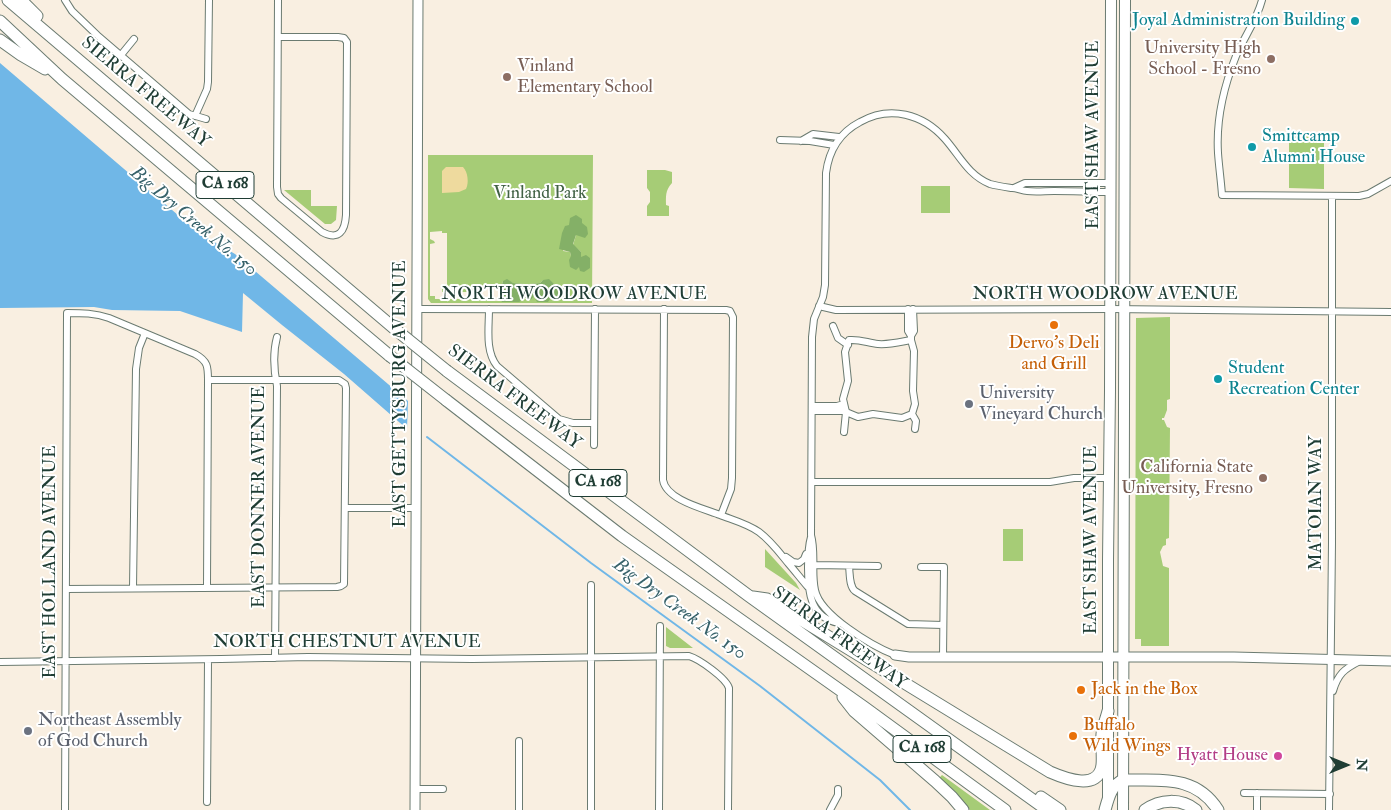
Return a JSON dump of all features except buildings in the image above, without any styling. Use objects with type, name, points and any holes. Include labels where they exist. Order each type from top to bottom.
[{"type":"highway","name":"SIERRA FREEWAY","points":[[8,0],[394,329],[447,371],[749,596],[1047,810]]},
{"type":"highway","points":[[21,0],[46,25],[56,40]]},
{"type":"highway","name":"CA 168","points":[[0,21],[62,79],[390,356],[446,400],[622,536],[864,707],[1005,810]]},
{"type":"highway","points":[[0,40],[21,55],[62,79]]},
{"type":"highway","points":[[749,596],[767,599],[1042,767],[1064,778],[1089,780],[1097,777],[1101,772],[1102,735],[1108,711]]},
{"type":"highway","points":[[838,689],[854,711],[935,781],[963,810]]},
{"type":"highway","points":[[1107,807],[1114,787],[1118,782],[1123,780],[1172,781],[1188,784],[1205,794],[1218,810]]},
{"type":"highway","points":[[1017,788],[1042,797],[1060,810]]},
{"type":"highway","points":[[1145,810],[1154,804],[1168,801],[1183,803],[1196,810]]},
{"type":"main road","name":"EAST SHAW AVENUE","points":[[1107,807],[1111,0]]},
{"type":"main road","name":"EAST SHAW AVENUE","points":[[1123,810],[1125,0]]},
{"type":"street","points":[[65,0],[72,11],[98,35],[190,114],[206,119]]},
{"type":"street","points":[[195,116],[207,89],[208,82],[209,0]]},
{"type":"street","points":[[278,0],[277,188],[278,194],[322,232],[330,235],[338,234],[345,225],[346,215],[347,42],[344,38],[338,37],[278,37]]},
{"type":"street","name":"EAST GETTYSBURG AVENUE","points":[[415,810],[418,0]]},
{"type":"street","points":[[1262,0],[1258,13],[1236,56],[1221,106],[1218,146],[1222,195],[1365,195],[1391,181]]},
{"type":"street","points":[[121,55],[134,39]]},
{"type":"street","points":[[783,555],[793,562],[800,563],[805,557],[811,536],[812,337],[814,319],[825,285],[826,167],[834,145],[839,138],[852,126],[873,116],[890,113],[908,115],[927,123],[949,144],[962,163],[975,176],[994,185],[1014,188],[1025,183],[1111,187]]},
{"type":"street","points":[[801,141],[814,134],[839,138]]},
{"type":"street","points":[[780,140],[816,141],[834,145]]},
{"type":"street","name":"MATOIAN WAY","points":[[1329,810],[1333,338],[1331,312],[1332,196]]},
{"type":"street","name":"NORTH WOODROW AVENUE","points":[[819,306],[836,310],[1124,309],[1391,312]]},
{"type":"street","name":"NORTH WOODROW AVENUE","points":[[417,309],[664,309],[730,311],[733,316],[732,478],[731,489],[721,515]]},
{"type":"street","points":[[489,309],[489,351],[492,360],[497,366],[559,419],[573,423],[594,423]]},
{"type":"street","points":[[594,445],[595,309]]},
{"type":"street","points":[[664,309],[664,485],[688,504],[721,515],[759,532],[783,555],[808,587]]},
{"type":"street","points":[[911,310],[914,331],[911,338],[914,351],[913,391],[915,404],[912,414],[916,421],[915,429]]},
{"type":"street","name":"EAST HOLLAND AVENUE","points":[[65,810],[67,313],[98,314],[145,333]]},
{"type":"street","points":[[833,326],[838,338],[848,345]]},
{"type":"street","points":[[133,588],[136,369],[139,348],[145,333],[201,357],[206,362],[208,370],[207,588]]},
{"type":"street","name":"EAST DONNER AVENUE","points":[[275,658],[275,348],[277,337]]},
{"type":"street","points":[[844,432],[846,409],[843,399],[848,382],[845,352],[850,340],[888,344],[911,338]]},
{"type":"street","points":[[66,589],[342,586],[345,581],[346,386],[344,382],[339,380],[208,380]]},
{"type":"street","points":[[812,408],[846,409],[858,417],[873,414],[902,418],[912,414]]},
{"type":"street","points":[[812,482],[1050,482],[1074,478],[1108,478]]},
{"type":"street","points":[[345,508],[416,508]]},
{"type":"street","points":[[811,536],[814,546],[814,583],[817,598],[823,607],[840,623],[895,655],[905,657],[1234,657],[1391,661]]},
{"type":"street","points":[[808,546],[808,587],[812,601],[818,612],[830,621],[840,623]]},
{"type":"street","points":[[814,565],[878,566]]},
{"type":"street","points":[[850,566],[851,584],[855,592],[908,624],[943,625]]},
{"type":"street","points":[[921,566],[944,567],[943,657]]},
{"type":"street","points":[[590,810],[591,585]]},
{"type":"street","points":[[659,810],[660,626]]},
{"type":"street","name":"NORTH CHESTNUT AVENUE","points":[[0,662],[275,658],[472,659],[689,656],[726,681],[729,688],[728,810]]},
{"type":"street","points":[[207,802],[208,660]]},
{"type":"street","points":[[1331,697],[1338,677],[1346,668],[1360,660]]},
{"type":"street","points":[[519,741],[519,810]]},
{"type":"street","points":[[415,789],[443,789]]},
{"type":"street","points":[[830,810],[838,794],[838,789]]},
{"type":"street","points":[[1244,793],[1330,794]]},
{"type":"street","points":[[1256,793],[1257,810]]},
{"type":"green space","points":[[1289,133],[1324,133],[1324,189],[1289,188]]},
{"type":"green space","name":"Vinland Park","points":[[428,155],[593,155],[592,303],[431,303],[428,299]],"holes":[[[569,226],[576,235],[573,245],[581,252],[580,257],[571,256],[570,252],[563,251]],[[442,231],[442,233],[447,233],[447,286],[442,286],[442,292],[443,287],[459,287],[460,292],[473,292],[473,287],[480,287],[480,292],[483,291],[483,287],[499,287],[500,300],[435,299],[435,296],[430,296],[430,244],[435,243],[430,239],[430,232]],[[543,280],[535,297],[538,289],[532,299],[527,300],[523,297],[512,301],[501,300],[503,281],[528,286],[529,284],[540,283]]]},
{"type":"green space","points":[[647,170],[672,172],[672,183],[666,196],[669,216],[647,216],[650,192],[647,188]]},
{"type":"green space","points":[[921,186],[950,186],[950,213],[921,213]]},
{"type":"green space","points":[[284,190],[311,190],[311,206],[337,206],[336,220],[331,224],[325,224]]},
{"type":"green space","points":[[576,215],[582,219],[582,223],[587,227],[588,234],[585,238],[576,235],[573,244],[581,252],[581,257],[586,255],[590,258],[590,268],[584,272],[580,271],[579,267],[576,270],[570,267],[570,252],[559,249],[565,226],[569,225],[570,218]]},
{"type":"green space","points":[[507,279],[513,283],[525,284],[527,286],[549,279],[554,284],[560,285],[562,292],[557,297],[552,296],[548,302],[537,302],[535,298],[538,289],[530,300],[523,297],[523,300],[519,302],[502,302],[501,288],[503,281]]},
{"type":"green space","points":[[1170,317],[1170,399],[1167,400],[1167,410],[1164,418],[1162,418],[1167,427],[1170,428],[1169,538],[1166,539],[1166,545],[1163,546],[1160,552],[1163,566],[1169,568],[1169,646],[1141,646],[1141,639],[1135,639],[1136,318]]},
{"type":"green space","points":[[1003,529],[1023,529],[1023,561],[1003,561]]},
{"type":"green space","points":[[765,549],[796,583],[800,590],[765,567]]},
{"type":"green space","points":[[666,627],[693,648],[670,648],[666,646]]},
{"type":"green space","points":[[942,775],[990,810],[970,810],[939,778]]},
{"type":"sand","points":[[446,167],[463,167],[468,178],[466,189],[459,192],[442,193],[442,171]]},
{"type":"water","points":[[0,63],[199,233],[235,254],[408,401],[407,429],[344,374],[243,293],[242,332],[180,311],[112,310],[94,307],[0,308]]},
{"type":"waterway","name":"Big Dry Creek No. 150","points":[[427,437],[591,563],[760,686],[880,780],[910,810]]},
{"type":"place","name":"Joyal Administration Building","points":[[1355,21]]},
{"type":"place","name":"University High School - Fresno","points":[[1271,59]]},
{"type":"place","name":"Vinland Elementary School","points":[[507,77]]},
{"type":"place","name":"Smittcamp Alumni House","points":[[1252,147]]},
{"type":"place","name":"Dervo’s Deli and Grill","points":[[1054,325]]},
{"type":"place","name":"Student Recreation Center","points":[[1218,379]]},
{"type":"place","name":"University Vineyard Church","points":[[969,404]]},
{"type":"place","name":"California State University, Fresno","points":[[1263,478]]},
{"type":"place","name":"Jack in the Box","points":[[1081,690]]},
{"type":"place","name":"Northeast Assembly of God Church","points":[[28,731]]},
{"type":"place","name":"Buffalo Wild Wings","points":[[1073,736]]},
{"type":"place","name":"Hyatt House","points":[[1278,756]]}]
